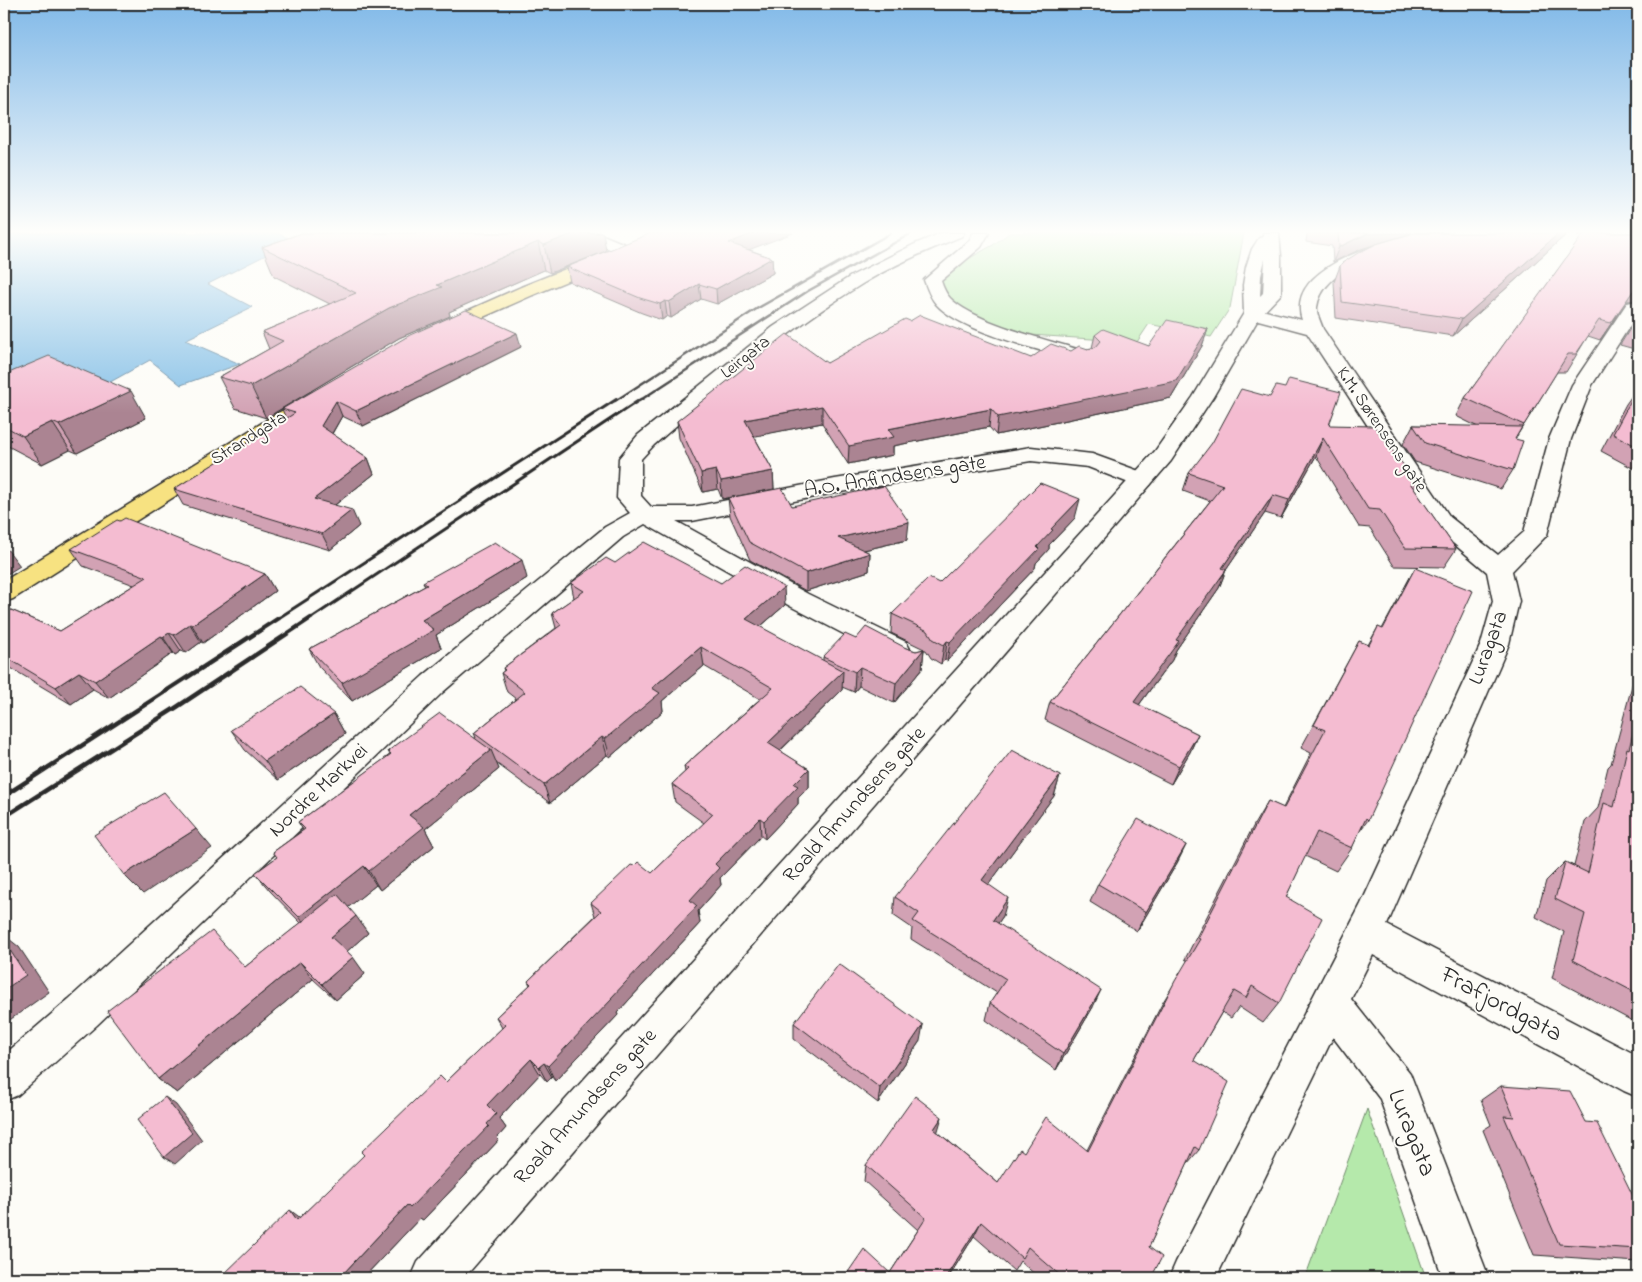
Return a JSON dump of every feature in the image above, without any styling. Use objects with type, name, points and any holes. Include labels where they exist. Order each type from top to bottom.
[{"type":"main road","points":[[424,336],[525,293]]},
{"type":"main road","name":"Strandgata","points":[[4,593],[332,388]]},
{"type":"street","name":"Leirgata","points":[[838,293],[795,321],[646,440],[630,458],[629,498],[645,514],[799,600],[915,659]]},
{"type":"street","points":[[939,293],[943,301],[954,310],[988,326],[1085,358]]},
{"type":"street","name":"Roald Amundsens gate","points":[[434,1278],[1163,456],[1202,398],[1253,313],[1272,293]]},
{"type":"street","points":[[1312,293],[1308,308],[1314,329]]},
{"type":"street","points":[[1499,569],[1535,535],[1560,439],[1582,386],[1633,307],[1638,306]]},
{"type":"street","points":[[1253,313],[1314,329]]},
{"type":"street","name":"K.M. Sørensens gate","points":[[1314,329],[1442,522],[1499,569]]},
{"type":"street","name":"A.O. Anfindsens gate","points":[[645,514],[692,514],[835,486],[1031,454],[1092,462],[1142,480]]},
{"type":"street","name":"Nordre Markvei","points":[[4,1081],[83,1012],[433,684],[614,532],[645,514]]},
{"type":"street","name":"Luragata","points":[[1192,1278],[1365,932],[1495,644],[1506,601],[1499,569]]},
{"type":"street","name":"Frafjordgata","points":[[1365,932],[1638,1077]]},
{"type":"street","name":"Luragata","points":[[1330,1002],[1396,1088],[1466,1278]]},
{"type":"green space","points":[[945,293],[1233,293],[1230,308],[1211,337],[1149,324],[1137,342],[1031,335],[997,324],[958,307]]},
{"type":"green space","points":[[1367,1109],[1426,1278],[1305,1278]]},
{"type":"water","points":[[4,293],[225,293],[252,307],[185,340],[240,364],[181,385],[150,360],[103,386],[52,365],[4,375]]},
{"type":"building","points":[[356,293],[427,293],[389,308],[251,386],[219,377],[283,341],[262,332]]},
{"type":"building","points":[[628,293],[684,293],[669,302],[665,301],[660,304]]},
{"type":"building","points":[[1341,293],[1492,293],[1462,319],[1342,302]]},
{"type":"building","points":[[1541,293],[1632,293],[1611,323],[1599,320],[1576,354],[1568,354],[1524,425],[1465,398]]},
{"type":"building","points":[[466,310],[517,333],[356,411],[336,401],[321,426],[368,458],[314,499],[352,510],[322,534],[174,489],[295,413],[282,409],[410,335]]},
{"type":"building","points":[[920,315],[1031,358],[1051,344],[1071,351],[1079,346],[1088,349],[1096,347],[1101,341],[1095,335],[1103,329],[1149,346],[1167,320],[1208,329],[1176,381],[998,417],[991,409],[888,429],[894,437],[849,446],[822,406],[745,420],[773,471],[721,481],[716,470],[701,473],[677,421],[787,334],[827,363],[905,319],[910,321]]},
{"type":"building","points":[[1638,316],[1638,330],[1631,328]]},
{"type":"building","points":[[49,356],[131,391],[59,425],[52,422],[23,436],[4,426],[4,375]]},
{"type":"building","points":[[1289,379],[1341,392],[1329,425],[1374,426],[1417,483],[1410,483],[1456,549],[1405,548],[1380,510],[1368,509],[1323,438],[1289,500],[1273,495],[1222,568],[1226,570],[1176,640],[1179,641],[1134,702],[1198,734],[1179,766],[1050,702],[1223,485],[1189,473],[1212,443],[1241,389],[1270,397],[1276,386],[1285,388]]},
{"type":"building","points":[[1638,387],[1638,447],[1613,434]]},
{"type":"building","points":[[1413,425],[1522,427],[1515,439],[1523,441],[1513,470],[1425,443]]},
{"type":"building","points":[[1040,483],[1080,499],[1051,529],[1053,530],[1037,547],[1039,549],[950,642],[947,641],[944,645],[933,639],[928,631],[892,614],[929,578],[939,583]]},
{"type":"building","points":[[884,486],[909,522],[838,538],[870,553],[806,573],[749,542],[728,498],[782,488],[792,506]]},
{"type":"building","points":[[125,518],[265,574],[192,625],[190,624],[174,635],[169,633],[163,637],[161,636],[95,681],[79,672],[56,687],[4,656],[4,607],[60,631],[147,577],[71,549],[117,520],[120,521]]},
{"type":"building","points":[[495,542],[522,560],[422,620],[434,630],[342,683],[309,649],[427,585],[423,582]]},
{"type":"building","points":[[644,542],[721,583],[745,565],[784,587],[746,619],[843,671],[768,743],[809,769],[794,784],[798,786],[764,821],[760,818],[715,864],[719,868],[690,900],[697,906],[548,1066],[544,1063],[539,1067],[531,1059],[487,1105],[496,1114],[487,1124],[489,1126],[410,1208],[407,1205],[342,1275],[343,1278],[220,1278],[290,1210],[297,1220],[364,1155],[361,1152],[440,1076],[446,1082],[505,1025],[496,1017],[531,984],[528,981],[601,911],[591,903],[631,865],[634,866],[638,862],[652,873],[713,814],[672,784],[688,769],[684,766],[773,688],[701,647],[652,688],[660,693],[605,739],[602,737],[544,785],[474,733],[525,692],[501,673],[505,670],[503,668],[561,625],[552,613],[584,591],[571,583],[606,558],[615,563]]},
{"type":"building","points":[[1415,568],[1473,591],[1368,820],[1366,818],[1352,848],[1317,832],[1286,897],[1322,918],[1279,1003],[1252,986],[1246,998],[1234,991],[1194,1060],[1229,1082],[1199,1150],[1195,1147],[1149,1247],[1162,1257],[1151,1278],[1063,1278],[1028,1247],[1022,1258],[981,1222],[945,1278],[844,1278],[864,1249],[890,1273],[926,1218],[866,1165],[915,1096],[942,1117],[934,1129],[998,1183],[1020,1149],[1024,1152],[1046,1117],[1088,1151],[1175,981],[1200,939],[1198,938],[1268,801],[1284,808],[1325,730],[1314,725],[1359,641],[1369,645],[1378,627],[1383,629]]},
{"type":"building","points":[[866,627],[906,648],[916,651],[924,649],[896,683],[860,667],[855,672],[823,657],[845,634],[856,639]]},
{"type":"building","points":[[300,687],[334,714],[265,761],[231,730]]},
{"type":"building","points":[[440,713],[491,750],[409,815],[424,827],[369,871],[364,866],[299,917],[255,873],[277,857],[273,852],[305,829],[298,822],[391,754],[388,751]]},
{"type":"building","points":[[1638,713],[1638,994],[1573,960],[1585,914],[1555,899],[1565,862],[1588,873],[1604,803],[1614,807],[1627,748],[1629,749]]},
{"type":"building","points":[[1012,750],[1060,776],[982,880],[1008,898],[993,920],[1101,990],[1063,1054],[990,1003],[1006,979],[913,921],[919,913],[895,897]]},
{"type":"building","points":[[164,792],[196,829],[124,875],[94,835]]},
{"type":"building","points":[[1138,819],[1186,845],[1146,912],[1098,884]]},
{"type":"building","points":[[337,894],[356,916],[331,937],[353,957],[322,984],[300,962],[158,1079],[107,1011],[212,931],[245,967]]},
{"type":"building","points":[[4,941],[26,975],[4,990]]},
{"type":"building","points":[[839,964],[923,1025],[880,1088],[794,1023]]},
{"type":"building","points":[[1501,1086],[1570,1091],[1586,1122],[1597,1123],[1638,1206],[1638,1249],[1559,1244],[1504,1116],[1514,1117]]},
{"type":"building","points":[[165,1097],[192,1133],[164,1157],[137,1120]]},
{"type":"railway","points":[[615,401],[758,308],[785,293]]},
{"type":"railway","points":[[639,401],[805,293]]},
{"type":"railway","points":[[277,619],[617,399]]},
{"type":"railway","points":[[310,619],[641,399]]},
{"type":"railway","points":[[4,796],[279,618]]},
{"type":"railway","points":[[4,817],[177,707],[311,618]]}]
